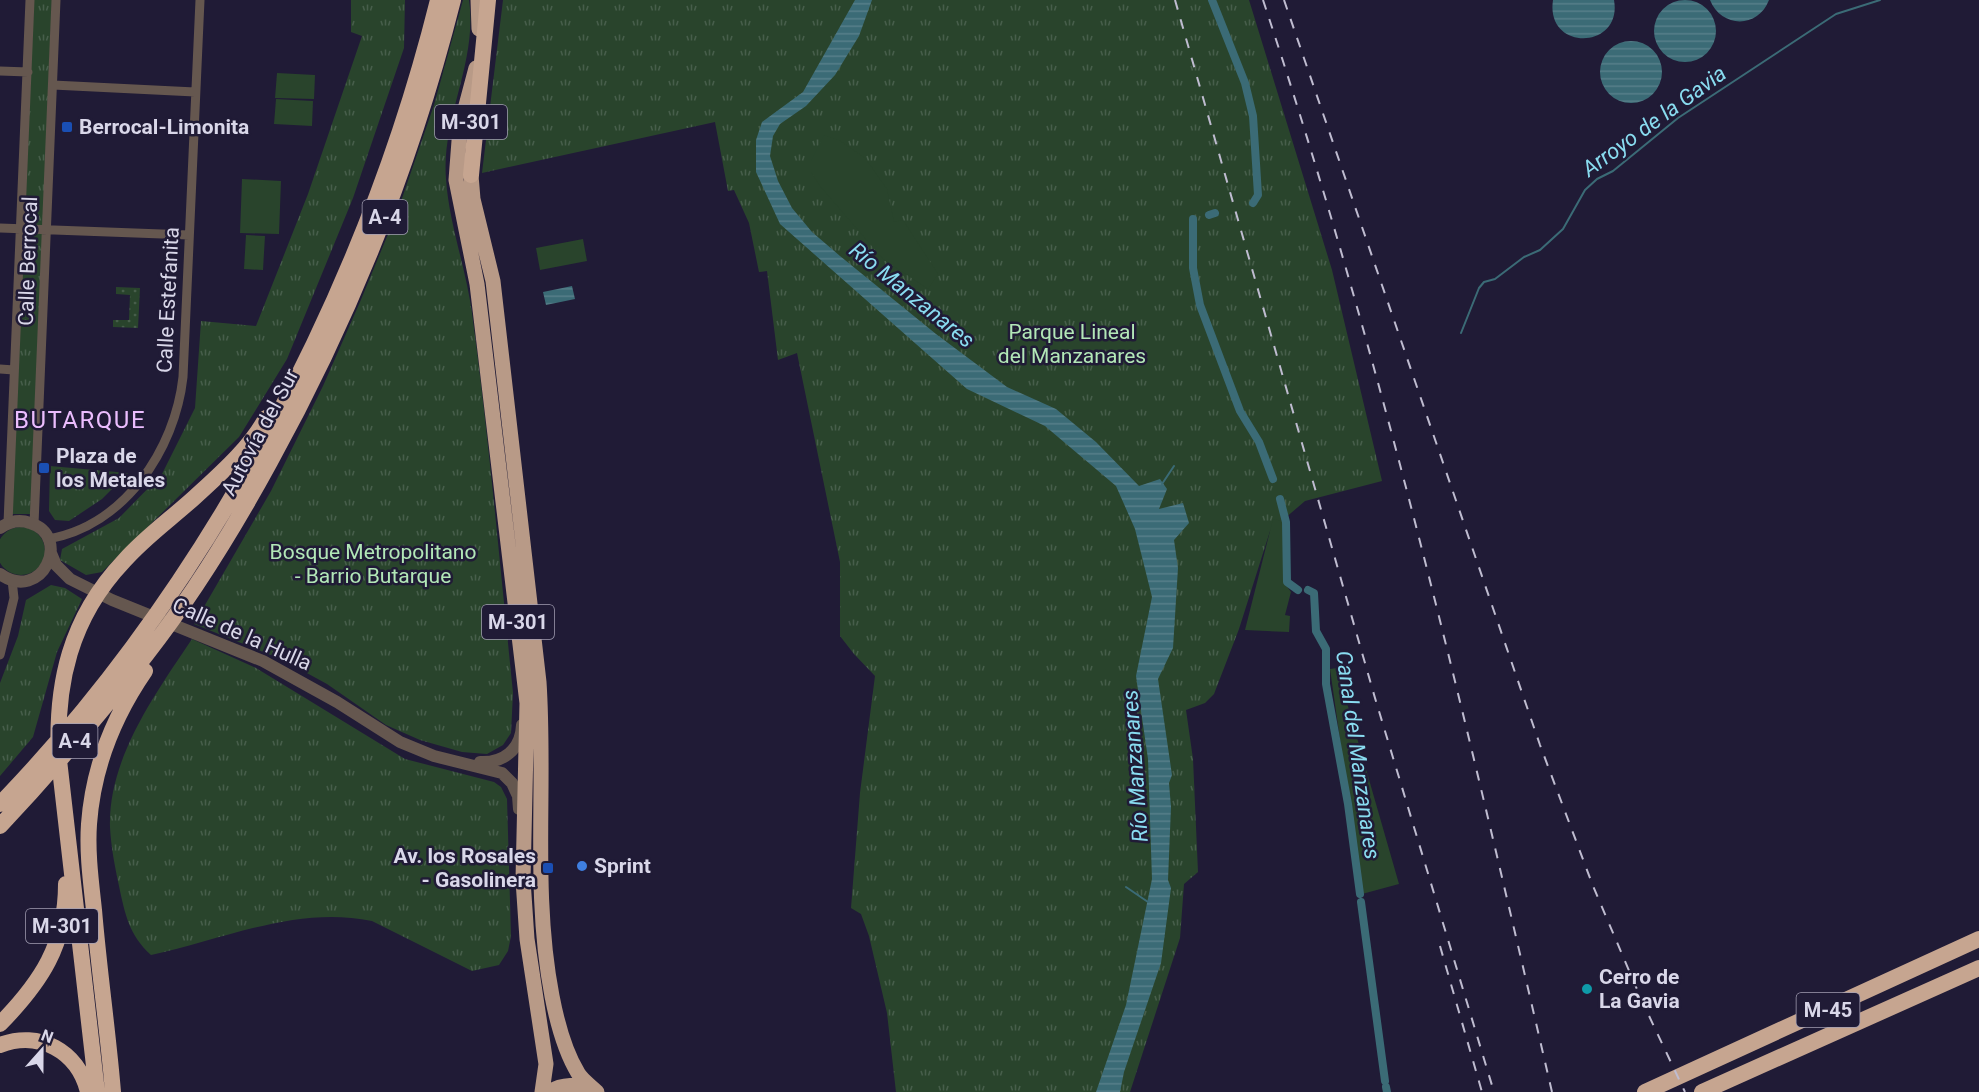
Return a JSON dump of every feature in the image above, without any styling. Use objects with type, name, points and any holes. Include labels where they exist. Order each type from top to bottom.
[{"type":"highway","name":"Autovía del Sur","points":[[0,804],[143,654],[172,590],[234,495],[330,309],[397,140],[438,0]]},
{"type":"highway","name":"Autovía del Sur","points":[[0,826],[181,606],[248,504],[335,337],[398,184],[436,68],[453,0]]},
{"type":"highway","name":"M-301","points":[[478,0],[479,28],[469,147],[471,175],[493,281],[539,682],[543,735],[540,867],[545,958],[561,1036],[578,1075],[596,1092]]},
{"type":"highway","points":[[471,175],[488,0]]},
{"type":"highway","name":"M-301","points":[[476,68],[457,153],[458,191],[477,284],[527,703],[523,880],[527,939],[546,1064],[542,1092]]},
{"type":"highway","points":[[97,1092],[57,729],[61,684],[70,651],[91,606],[110,577],[146,539],[201,491],[239,453],[263,422],[308,339],[330,309]]},
{"type":"highway","points":[[115,1092],[95,926],[89,825],[95,784],[107,744],[126,702],[143,654]]},
{"type":"highway","name":"M-301","points":[[0,1024],[38,983],[48,965],[63,924],[66,903],[62,831],[64,804]]},
{"type":"highway","name":"M-45","points":[[1645,1092],[1979,939]]},
{"type":"highway","name":"M-45","points":[[1709,1089],[1979,968]]},
{"type":"highway","points":[[0,1046],[15,1040],[32,1040],[51,1044],[68,1055],[80,1069],[88,1092]]},
{"type":"highway","name":"M-301","points":[[549,1092],[565,1085],[584,1086],[596,1092]]},
{"type":"street","name":"Calle Berrocal","points":[[4,525],[14,370],[30,0]]},
{"type":"street","name":"Calle Berrocal","points":[[34,524],[56,0]]},
{"type":"street","name":"Calle Estefanita","points":[[48,538],[73,535],[106,515],[136,487],[165,443],[181,392],[200,0]]},
{"type":"street","points":[[0,71],[28,72]]},
{"type":"street","points":[[53,85],[195,92]]},
{"type":"street","points":[[0,228],[189,235]]},
{"type":"street","points":[[0,369],[14,370]]},
{"type":"street","points":[[4,525],[21,520],[34,524],[48,538],[56,565],[70,579]]},
{"type":"street","points":[[31,580],[45,569],[51,553]]},
{"type":"street","points":[[0,574],[12,580],[31,580],[50,576],[70,579]]},
{"type":"street","name":"Calle de la Hulla","points":[[70,579],[112,600],[263,661],[327,696],[400,742],[434,756],[458,761]]},
{"type":"street","points":[[0,655],[3,634],[14,598],[12,580]]},
{"type":"street","points":[[458,761],[495,763],[517,746],[522,729],[519,625]]},
{"type":"street","points":[[458,761],[502,773],[512,783],[518,796],[523,880]]},
{"type":"green space","points":[[34,0],[52,0],[43,225],[24,225]]},
{"type":"green space","points":[[351,0],[405,0],[404,48],[353,198],[287,359],[239,437],[102,572],[86,575],[60,560],[62,549],[119,518],[162,474],[195,408],[201,321],[256,326],[308,194],[362,36],[351,32]]},
{"type":"green space","name":"Bosque Metropolitano - Barrio Butarque","points":[[463,0],[469,0],[468,46],[449,134],[446,179],[450,213],[472,313],[513,693],[511,733],[503,745],[487,754],[462,752],[420,740],[386,725],[327,684],[283,660],[194,624],[271,491],[323,386],[360,302],[398,210],[434,105]]},
{"type":"green space","name":"Parque Lineal del Manzanares","points":[[503,0],[1249,0],[1332,270],[1382,481],[1305,501],[1270,531],[1239,629],[1214,694],[1205,703],[1186,710],[1193,759],[1198,872],[1184,884],[1180,938],[1130,1092],[896,1092],[887,1013],[869,936],[861,914],[851,908],[860,793],[875,676],[840,636],[840,562],[797,353],[778,360],[767,271],[759,272],[749,223],[734,190],[728,191],[715,122],[482,173]]},
{"type":"green space","points":[[277,73],[315,75],[314,99],[275,98]]},
{"type":"green space","points":[[276,99],[313,101],[312,126],[274,124]]},
{"type":"green space","points":[[824,135],[839,140],[865,158],[887,189],[894,222],[903,220],[938,274],[928,289],[883,259],[820,186],[811,172],[811,161]]},
{"type":"green space","points":[[242,179],[281,181],[279,234],[240,233]]},
{"type":"green space","points":[[24,233],[43,234],[31,514],[12,514]]},
{"type":"green space","points":[[246,235],[265,236],[263,270],[244,269]]},
{"type":"green space","points":[[583,239],[587,261],[540,270],[536,248]]},
{"type":"green space","points":[[116,287],[140,288],[138,328],[113,327],[113,320],[129,320],[130,295],[116,294]]},
{"type":"green space","points":[[50,466],[128,473],[102,499],[69,521],[55,520],[49,511]]},
{"type":"green space","points":[[1273,519],[1283,521],[1284,582],[1291,592],[1285,615],[1290,616],[1289,632],[1245,630]]},
{"type":"green space","points":[[21,527],[38,534],[45,551],[38,568],[21,575],[4,568],[-3,551],[4,534]]},
{"type":"green space","points":[[51,585],[65,588],[82,599],[57,652],[33,737],[0,776],[0,683],[18,636],[26,600]]},
{"type":"green space","points":[[192,639],[256,668],[405,759],[494,782],[501,787],[507,799],[511,936],[508,951],[499,965],[472,971],[372,921],[344,917],[316,917],[260,926],[151,955],[133,932],[121,896],[111,842],[111,801],[117,776],[137,727]]},
{"type":"green space","points":[[1337,668],[1399,884],[1362,894],[1330,669]]},
{"type":"shaded area","points":[[855,0],[872,0],[859,36],[835,75],[806,106],[780,124],[773,136],[770,156],[778,181],[792,208],[812,232],[936,334],[1007,387],[1056,409],[1096,442],[1139,486],[1160,479],[1167,489],[1159,509],[1183,503],[1189,523],[1174,540],[1178,568],[1173,648],[1158,679],[1172,775],[1169,783],[1171,807],[1168,880],[1171,888],[1161,963],[1124,1072],[1120,1092],[1096,1092],[1126,1005],[1152,879],[1148,759],[1136,676],[1152,597],[1135,529],[1116,486],[1045,426],[967,389],[780,224],[756,172],[756,140],[762,122],[803,92]]},
{"type":"shaded area","points":[[1553,0],[1614,0],[1614,16],[1607,28],[1597,36],[1584,38],[1571,36],[1560,29],[1554,17]]},
{"type":"shaded area","points":[[1679,0],[1691,0],[1707,9],[1714,19],[1716,31],[1714,43],[1707,53],[1691,62],[1679,62],[1668,57],[1659,48],[1654,37],[1654,25],[1659,14],[1668,5]]},
{"type":"shaded area","points":[[1710,0],[1769,0],[1757,16],[1739,21],[1722,16]]},
{"type":"shaded area","points":[[1625,41],[1637,41],[1653,50],[1660,60],[1662,72],[1660,84],[1653,94],[1637,103],[1625,103],[1614,98],[1605,89],[1600,78],[1600,66],[1605,55],[1614,46]]},
{"type":"shaded area","points":[[572,286],[575,299],[546,305],[543,292]]},
{"type":"waterway","name":"Canal del Manzanares","points":[[1212,0],[1245,83],[1253,116],[1258,195],[1253,203]]},
{"type":"waterway","name":"Arroyo de la Gavia","points":[[1461,333],[1479,288],[1484,282],[1495,279],[1524,257],[1540,250],[1563,229],[1585,190],[1597,179],[1613,171],[1678,118],[1836,14],[1880,0]]},
{"type":"waterway","name":"Canal del Manzanares","points":[[1209,215],[1215,213]]},
{"type":"waterway","name":"Canal del Manzanares","points":[[1193,219],[1193,268],[1200,305],[1240,411],[1259,442],[1273,479]]},
{"type":"waterway","name":"Arroyo de la Gavia","points":[[1162,484],[1174,466]]},
{"type":"waterway","name":"Canal del Manzanares","points":[[1280,499],[1286,522],[1287,582],[1298,590]]},
{"type":"waterway","name":"Canal del Manzanares","points":[[1308,590],[1314,593],[1316,631],[1326,649],[1326,684],[1348,804],[1360,894]]},
{"type":"waterway","points":[[1126,887],[1148,902]]},
{"type":"waterway","name":"Canal del Manzanares","points":[[1361,902],[1385,1081]]},
{"type":"waterway","name":"Canal del Manzanares","points":[[1386,1087],[1387,1092]]},
{"type":"railway","points":[[1175,0],[1375,698],[1494,1092]]},
{"type":"railway","points":[[1263,0],[1306,135],[1384,406],[1455,680],[1552,1092]]},
{"type":"railway","points":[[1284,0],[1540,745],[1593,886],[1642,1001],[1685,1092]]},
{"type":"railway","points":[[1440,946],[1482,1092]]},
{"type":"place","name":"Berrocal-Limonita","points":[[67,127]]},
{"type":"place","name":"Plaza de los Metales","points":[[44,468]]},
{"type":"place","name":"Sprint","points":[[582,866]]},
{"type":"place","name":"Av. los Rosales - Gasolinera","points":[[548,868]]},
{"type":"place","name":"Cerro de La Gavia","points":[[1587,989]]},
{"type":"district","name":"BUTARQUE","points":[[80,420]]},
{"type":"water label","name":"Río Manzanares","points":[[912,295]]},
{"type":"water label","name":"Río Manzanares","points":[[1135,766]]}]
